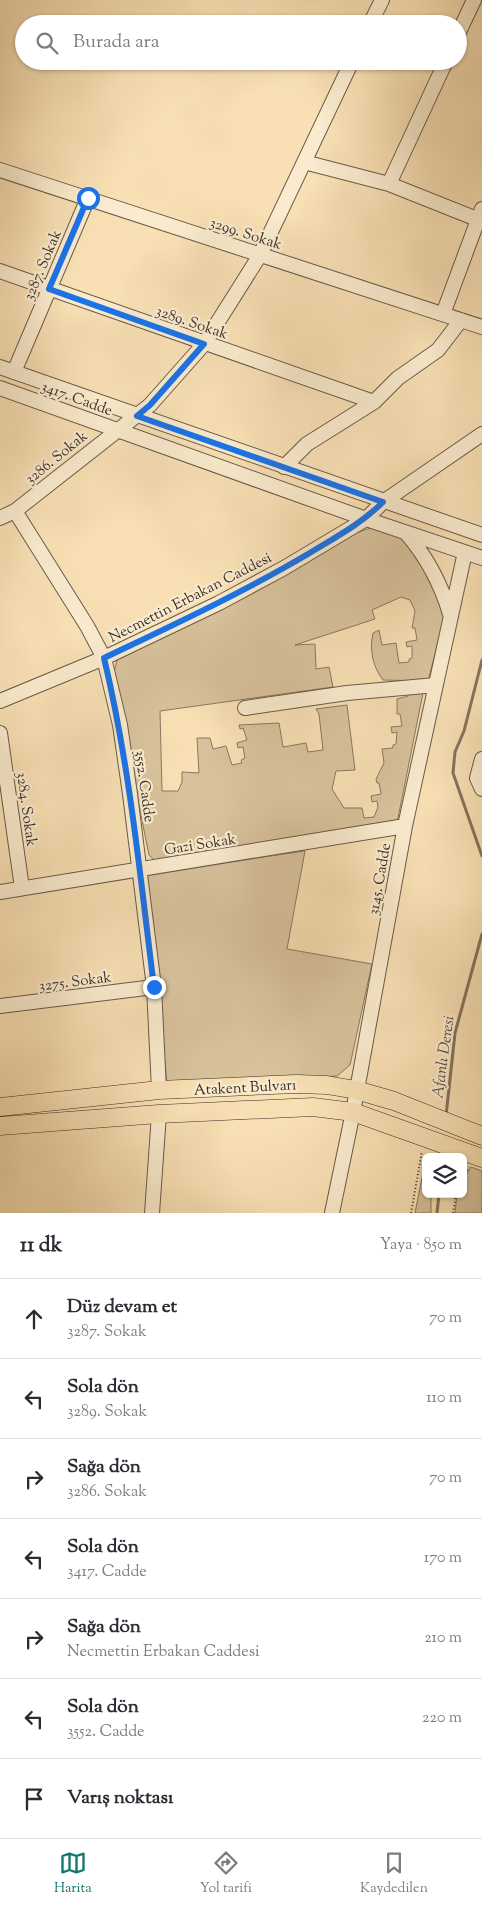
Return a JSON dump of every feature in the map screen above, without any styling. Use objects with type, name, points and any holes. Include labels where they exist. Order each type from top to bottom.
[{"type":"main road","name":"Atakent Bulvarı","points":[[0,1107],[159,1090],[296,1084],[356,1090],[482,1136]]},
{"type":"main road","name":"Atakent Bulvarı","points":[[0,1126],[159,1114],[313,1107],[353,1112],[482,1158]]},
{"type":"street","points":[[374,15],[382,0]]},
{"type":"street","points":[[467,15],[474,0]]},
{"type":"street","name":"3286. Sokak","points":[[0,518],[15,511],[150,405],[204,344],[260,254],[348,70]]},
{"type":"street","points":[[389,184],[442,70]]},
{"type":"street","points":[[304,162],[389,184],[480,216],[443,314]]},
{"type":"street","name":"3299. Sokak","points":[[0,170],[482,327]]},
{"type":"street","name":"3287. Sokak","points":[[14,372],[88,198]]},
{"type":"street","name":"3289. Sokak","points":[[0,271],[374,402]]},
{"type":"street","points":[[284,467],[307,444],[374,402],[398,378],[438,350],[461,320]]},
{"type":"street","name":"3417. Cadde","points":[[0,368],[482,535]]},
{"type":"street","name":"3417. Cadde","points":[[0,388],[366,519],[482,558]]},
{"type":"street","name":"Necmettin Erbakan Caddesi","points":[[0,701],[104,658],[219,603],[366,519],[383,502],[482,434]]},
{"type":"street","name":"3552. Cadde","points":[[15,511],[87,626],[104,658],[120,725],[154,987],[159,1090]]},
{"type":"street","points":[[406,532],[420,548],[432,569],[444,594],[451,616]]},
{"type":"street","name":"3145. Cadde","points":[[332,1213],[353,1112],[405,826],[465,552]]},
{"type":"street","points":[[245,708],[347,694],[436,685]]},
{"type":"street","name":"3284. Sokak","points":[[0,734],[22,888]]},
{"type":"street","points":[[482,759],[477,778],[482,789]]},
{"type":"street","name":"Gazi Sokak","points":[[0,892],[405,826]]},
{"type":"street","name":"3275. Sokak","points":[[0,1006],[154,987]]},
{"type":"street","points":[[152,1213],[159,1114]]},
{"type":"path","points":[[410,1213],[428,1139]]},
{"type":"path","points":[[453,1213],[455,1198]]},
{"type":"shaded area","points":[[379,526],[403,534],[418,551],[446,611],[428,681],[383,680],[374,664],[372,639],[373,633],[379,630],[382,645],[396,643],[399,663],[409,662],[409,659],[412,658],[412,646],[407,647],[406,642],[417,640],[415,628],[412,628],[415,611],[410,600],[401,597],[372,610],[375,619],[295,645],[315,644],[316,669],[329,667],[333,687],[160,711],[162,791],[178,791],[182,782],[182,772],[199,773],[197,738],[210,738],[213,749],[226,746],[232,765],[242,763],[241,760],[245,758],[243,747],[238,748],[237,743],[247,740],[243,728],[240,729],[239,725],[279,723],[283,747],[306,743],[308,752],[323,750],[319,714],[316,709],[347,705],[355,770],[336,771],[332,789],[344,808],[362,808],[364,818],[374,817],[378,807],[377,801],[372,802],[371,796],[381,794],[379,783],[377,783],[376,779],[384,763],[382,749],[393,748],[393,745],[396,744],[397,732],[392,733],[391,727],[402,726],[400,714],[397,714],[397,699],[408,696],[409,690],[423,693],[397,823],[156,862],[149,855],[113,677],[117,660],[255,591],[351,535]]},
{"type":"shaded area","points":[[305,851],[287,949],[372,964],[350,1065],[337,1076],[167,1084],[147,874]]},
{"type":"shaded area","points":[[471,1167],[482,1171],[482,1213],[455,1213],[457,1198],[467,1198],[467,1173]]},
{"type":"shaded area","points":[[422,1178],[422,1198],[431,1198],[431,1213],[415,1213]]},
{"type":"waterway","name":"Afanlı Deresi","points":[[482,660],[464,731],[455,752],[453,773],[482,856]]},
{"type":"waterway","name":"Afanlı Deresi","points":[[446,1116],[455,1033],[482,934]]},
{"type":"waterway","name":"Afanlı Deresi","points":[[437,1213],[439,1198]]},
{"type":"route","points":[[88,198],[49,289],[204,344],[150,405],[137,416],[383,502],[366,519],[284,568],[219,603],[104,658],[120,725],[154,987]]}]
